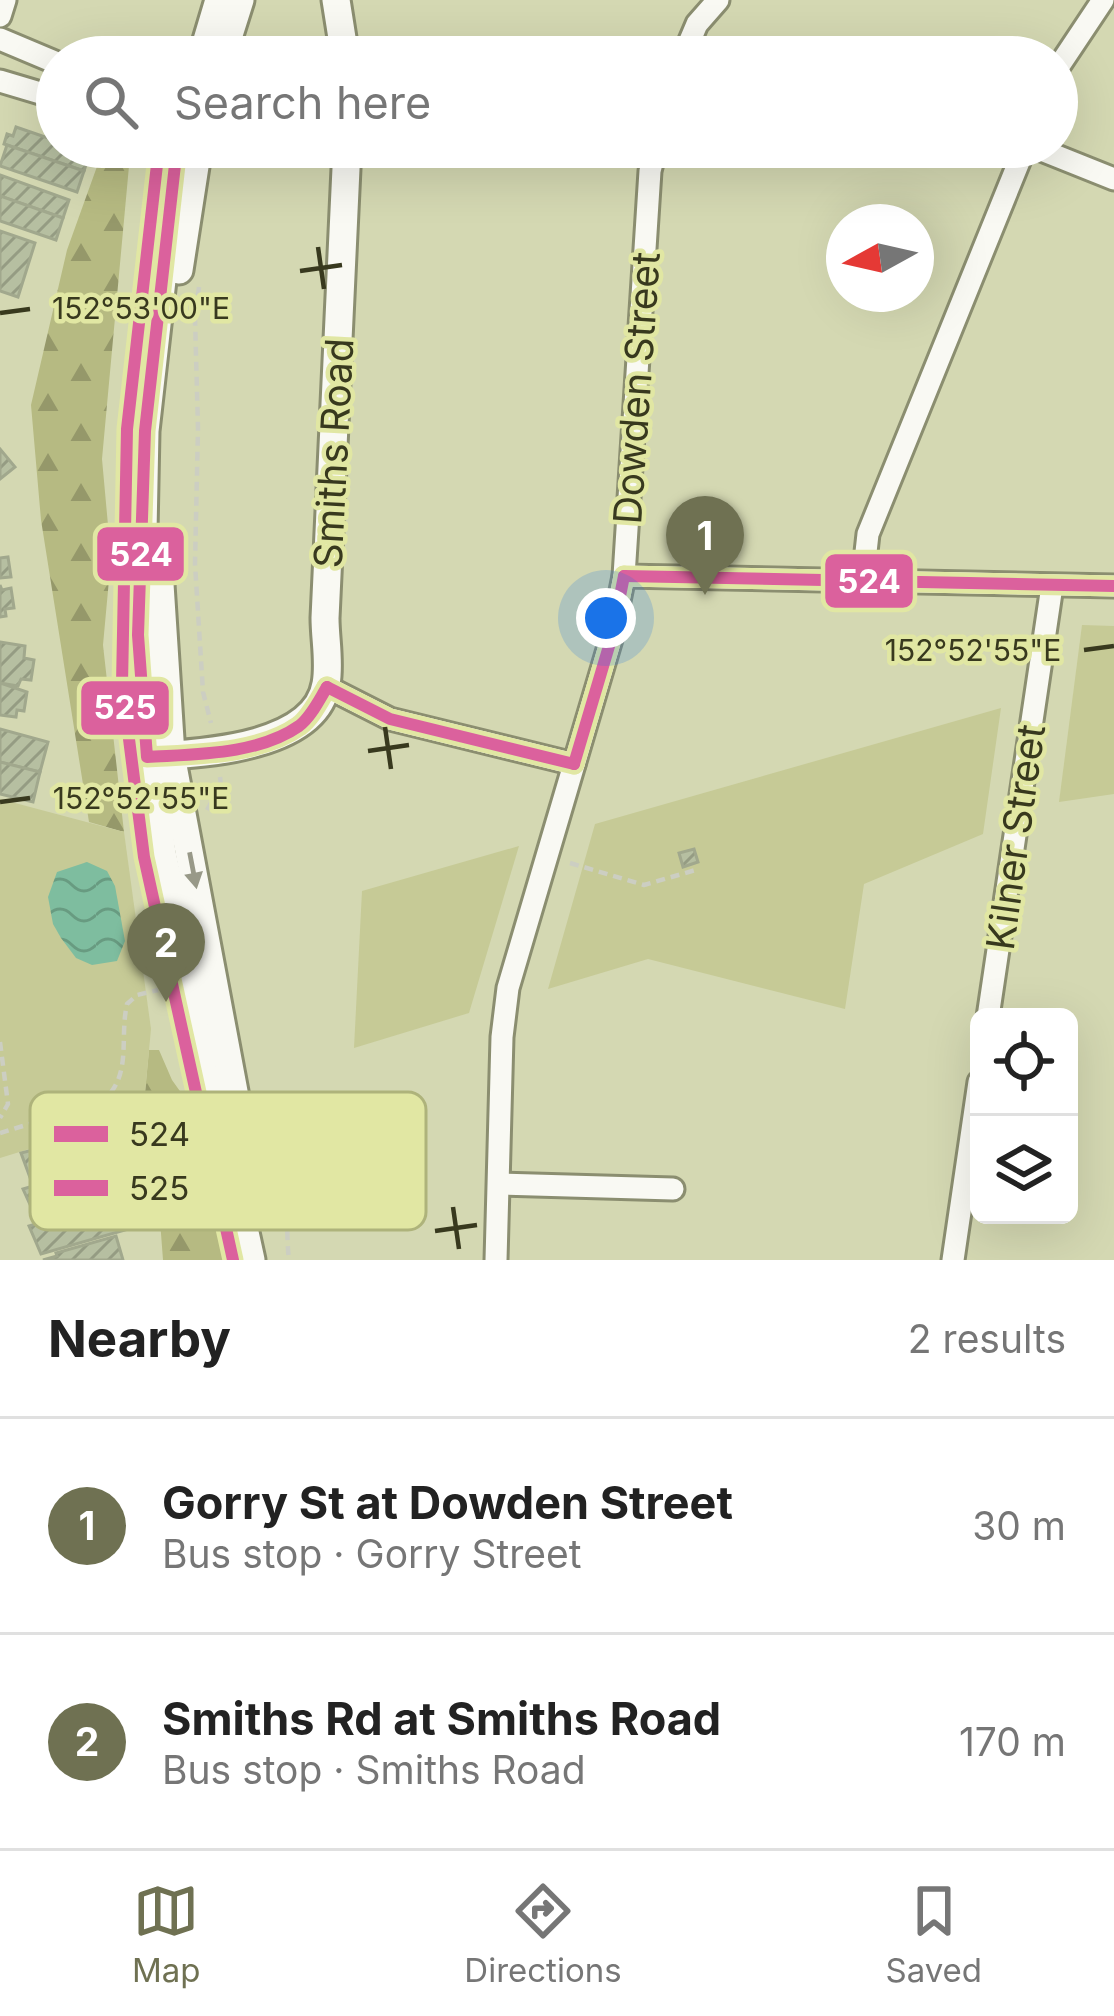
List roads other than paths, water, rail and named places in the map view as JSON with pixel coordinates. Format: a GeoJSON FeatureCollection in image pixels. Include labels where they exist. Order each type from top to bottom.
{"type":"FeatureCollection","features":[{"type":"Feature","properties":{"kind":"street"},"geometry":{"type":"LineString","coordinates":[[0,16],[5,0]]}},
{"type":"Feature","properties":{"kind":"street"},"geometry":{"type":"LineString","coordinates":[[208,36],[219,0]]}},
{"type":"Feature","properties":{"kind":"street"},"geometry":{"type":"LineString","coordinates":[[229,36],[240,0]]}},
{"type":"Feature","properties":{"kind":"street"},"geometry":{"type":"LineString","coordinates":[[337,0],[342,36]]}},
{"type":"Feature","properties":{"kind":"street"},"geometry":{"type":"LineString","coordinates":[[692,36],[718,0]]}},
{"type":"Feature","properties":{"kind":"street"},"geometry":{"type":"LineString","coordinates":[[1078,38],[1103,0]]}},
{"type":"Feature","properties":{"kind":"street"},"geometry":{"type":"LineString","coordinates":[[0,39],[36,54]]}},
{"type":"Feature","properties":{"kind":"street"},"geometry":{"type":"LineString","coordinates":[[0,81],[36,92]]}},
{"type":"Feature","properties":{"kind":"street"},"geometry":{"type":"LineString","coordinates":[[1078,165],[1114,179]]}},
{"type":"Feature","properties":{"kind":"street"},"geometry":{"type":"LineString","coordinates":[[175,168],[145,431],[138,635],[228,1092]]}},
{"type":"Feature","properties":{"kind":"street"},"geometry":{"type":"LineString","coordinates":[[195,168],[170,324],[160,453],[159,756],[162,853],[214,1092]]}},
{"type":"Feature","properties":{"kind":"street","name":"Smiths Road"},"geometry":{"type":"LineString","coordinates":[[326,687],[325,618],[346,168]]}},
{"type":"Feature","properties":{"kind":"street","name":"Dowden Street"},"geometry":{"type":"LineString","coordinates":[[496,1260],[502,1036],[508,988],[612,636],[624,576],[651,168]]}},
{"type":"Feature","properties":{"kind":"street"},"geometry":{"type":"LineString","coordinates":[[863,579],[868,534],[1016,168]]}},
{"type":"Feature","properties":{"kind":"street"},"geometry":{"type":"LineString","coordinates":[[624,576],[1114,586]]}},
{"type":"Feature","properties":{"kind":"street","name":"Kilner Street"},"geometry":{"type":"LineString","coordinates":[[989,1008],[1052,586]]}},
{"type":"Feature","properties":{"kind":"street"},"geometry":{"type":"LineString","coordinates":[[159,756],[271,739],[302,724],[326,687],[390,719],[574,764]]}},
{"type":"Feature","properties":{"kind":"street"},"geometry":{"type":"LineString","coordinates":[[953,1260],[974,1116]]}},
{"type":"Feature","properties":{"kind":"street"},"geometry":{"type":"LineString","coordinates":[[500,1184],[673,1189]]}},
{"type":"Feature","properties":{"kind":"street"},"geometry":{"type":"LineString","coordinates":[[244,1230],[251,1260]]}},
{"type":"Feature","properties":{"kind":"street"},"geometry":{"type":"LineString","coordinates":[[257,1230],[263,1260]]}},
{"type":"Feature","properties":{"kind":"water"},"geometry":{"type":"Polygon","coordinates":[[[87,862],[107,871],[115,886],[125,941],[117,961],[92,965],[76,958],[53,924],[48,897],[57,872],[87,862]]]}},
{"type":"Feature","properties":{"kind":"place","name":"Gorry St at Dowden Street"},"geometry":{"type":"Point","coordinates":[705,595]}},
{"type":"Feature","properties":{"kind":"place","name":"Smiths Rd at Smiths Road"},"geometry":{"type":"Point","coordinates":[166,1002]}}]}
